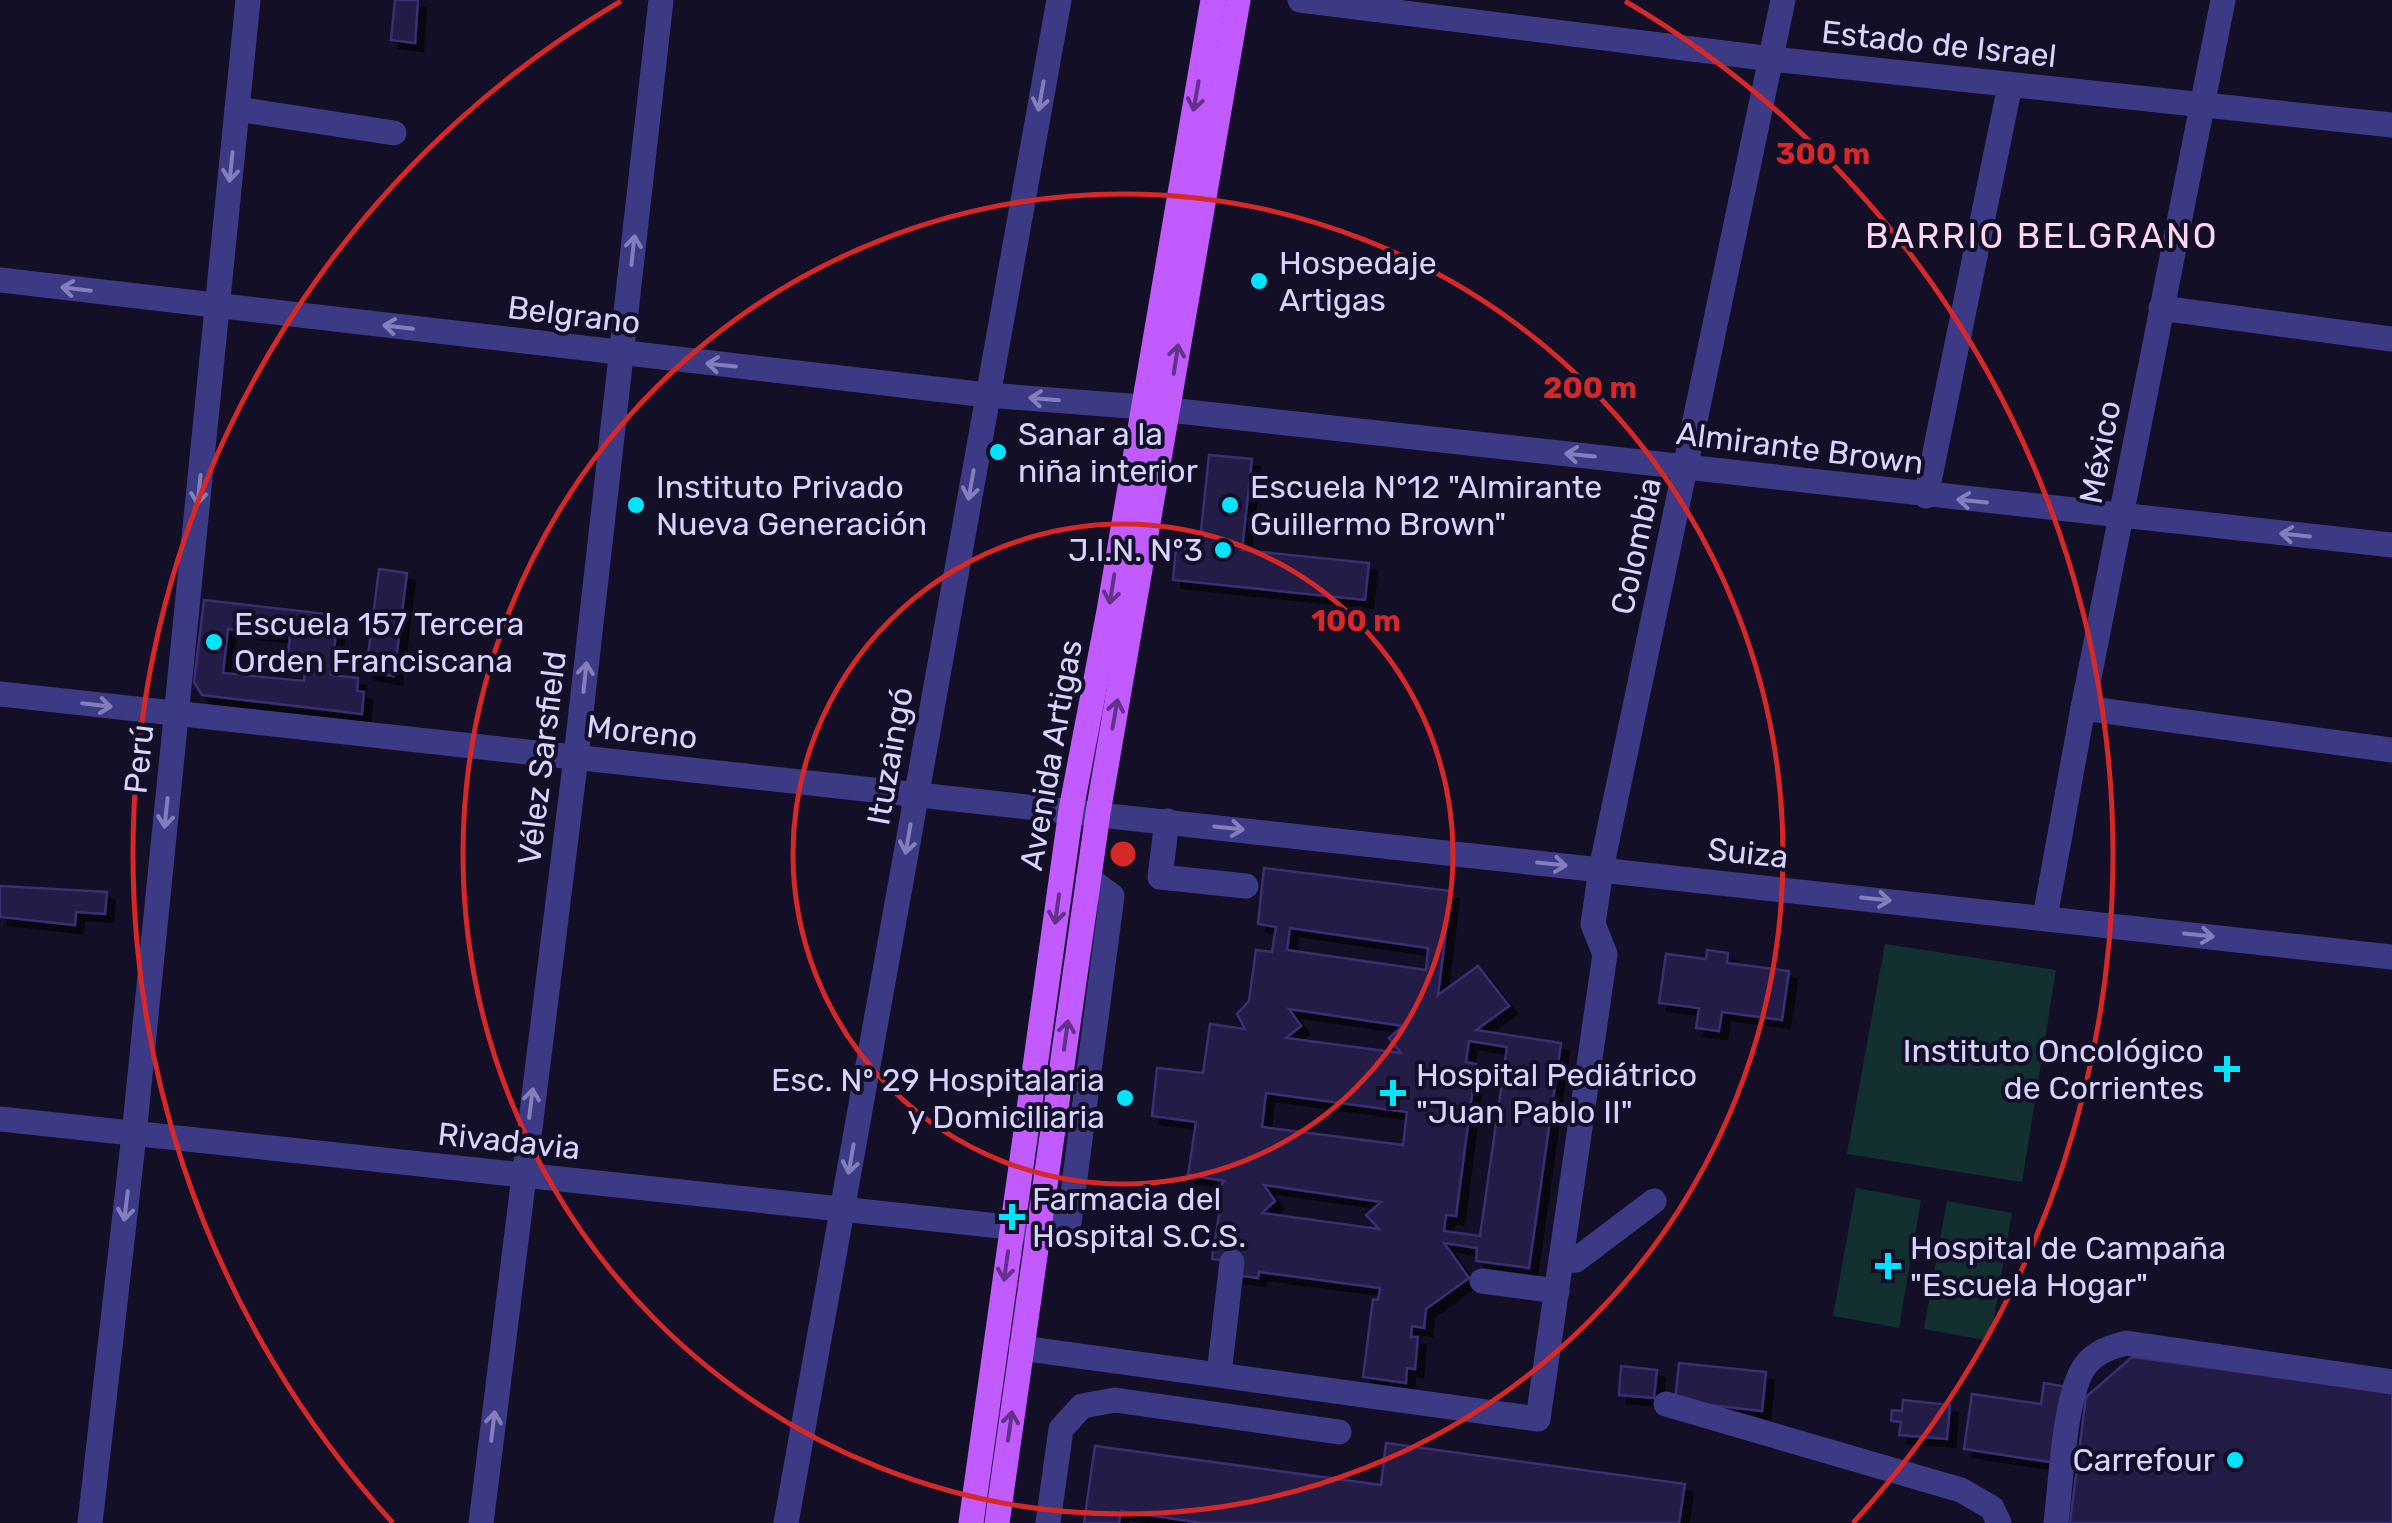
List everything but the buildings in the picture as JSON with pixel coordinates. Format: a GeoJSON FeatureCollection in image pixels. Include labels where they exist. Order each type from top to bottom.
{"type":"FeatureCollection","features":[{"type":"Feature","properties":{"kind":"main road","name":"Avenida Artigas"},"geometry":{"type":"LineString","coordinates":[[971,1523],[1071,810],[1109,611],[1213,0]]}},
{"type":"Feature","properties":{"kind":"main road","name":"Avenida Artigas"},"geometry":{"type":"LineString","coordinates":[[997,1523],[1098,813],[1238,0]]}},
{"type":"Feature","properties":{"kind":"street","name":"Perú"},"geometry":{"type":"LineString","coordinates":[[90,1523],[134,1134],[248,0]]}},
{"type":"Feature","properties":{"kind":"street","name":"Vélez Sarsfield"},"geometry":{"type":"LineString","coordinates":[[481,1523],[576,757],[661,0]]}},
{"type":"Feature","properties":{"kind":"street","name":"Ituzaingó"},"geometry":{"type":"LineString","coordinates":[[786,1523],[1058,0]]}},
{"type":"Feature","properties":{"kind":"street","name":"Estado de Israel"},"geometry":{"type":"LineString","coordinates":[[1300,0],[1364,4],[1772,59],[2392,125]]}},
{"type":"Feature","properties":{"kind":"street","name":"Colombia"},"geometry":{"type":"LineString","coordinates":[[1220,1374],[1538,1419],[1605,954],[1594,924],[1601,870],[1783,0]]}},
{"type":"Feature","properties":{"kind":"street","name":"México"},"geometry":{"type":"LineString","coordinates":[[2045,917],[2223,0]]}},
{"type":"Feature","properties":{"kind":"street"},"geometry":{"type":"LineString","coordinates":[[1926,496],[2010,85]]}},
{"type":"Feature","properties":{"kind":"street"},"geometry":{"type":"LineString","coordinates":[[237,110],[394,133]]}},
{"type":"Feature","properties":{"kind":"street","name":"Belgrano"},"geometry":{"type":"LineString","coordinates":[[0,280],[987,394],[1142,408]]}},
{"type":"Feature","properties":{"kind":"street"},"geometry":{"type":"LineString","coordinates":[[2162,308],[2392,339]]}},
{"type":"Feature","properties":{"kind":"street","name":"Almirante Brown"},"geometry":{"type":"LineString","coordinates":[[1142,408],[2392,545]]}},
{"type":"Feature","properties":{"kind":"street","name":"Moreno"},"geometry":{"type":"LineString","coordinates":[[0,694],[1098,813]]}},
{"type":"Feature","properties":{"kind":"street"},"geometry":{"type":"LineString","coordinates":[[2083,708],[2392,750]]}},
{"type":"Feature","properties":{"kind":"street","name":"Suiza"},"geometry":{"type":"LineString","coordinates":[[1098,813],[2392,957]]}},
{"type":"Feature","properties":{"kind":"street"},"geometry":{"type":"LineString","coordinates":[[1167,821],[1160,877],[1246,886]]}},
{"type":"Feature","properties":{"kind":"street","name":"Rivadavia"},"geometry":{"type":"LineString","coordinates":[[0,1119],[1038,1230]]}},
{"type":"Feature","properties":{"kind":"street"},"geometry":{"type":"LineString","coordinates":[[1560,1262],[1576,1260],[1654,1201]]}},
{"type":"Feature","properties":{"kind":"street"},"geometry":{"type":"LineString","coordinates":[[1020,1348],[1220,1374],[1232,1262]]}},
{"type":"Feature","properties":{"kind":"street"},"geometry":{"type":"LineString","coordinates":[[1482,1282],[1557,1291]]}},
{"type":"Feature","properties":{"kind":"street"},"geometry":{"type":"LineString","coordinates":[[2056,1523],[2074,1388],[2086,1364],[2104,1349],[2126,1343],[2392,1382]]}},
{"type":"Feature","properties":{"kind":"street"},"geometry":{"type":"LineString","coordinates":[[1116,1400],[1121,1361]]}},
{"type":"Feature","properties":{"kind":"street"},"geometry":{"type":"LineString","coordinates":[[1048,1523],[1061,1429],[1082,1406],[1116,1400],[1339,1432]]}},
{"type":"Feature","properties":{"kind":"street"},"geometry":{"type":"LineString","coordinates":[[1666,1404],[1960,1490],[1992,1508],[2000,1523]]}},
{"type":"Feature","properties":{"kind":"green space"},"geometry":{"type":"Polygon","coordinates":[[[1885,944],[2056,970],[2022,1182],[1847,1154],[1885,944]]]}},
{"type":"Feature","properties":{"kind":"green space"},"geometry":{"type":"Polygon","coordinates":[[[1856,1188],[1921,1200],[1899,1328],[1833,1316],[1856,1188]]]}},
{"type":"Feature","properties":{"kind":"green space"},"geometry":{"type":"Polygon","coordinates":[[[1947,1201],[2012,1213],[1990,1341],[1924,1329],[1947,1201]]]}},
{"type":"Feature","properties":{"kind":"place","name":"Hospedaje Artigas"},"geometry":{"type":"Point","coordinates":[1259,281]}},
{"type":"Feature","properties":{"kind":"place","name":"Sanar a la niña interior"},"geometry":{"type":"Point","coordinates":[998,452]}},
{"type":"Feature","properties":{"kind":"place","name":"Instituto Privado Nueva Generación"},"geometry":{"type":"Point","coordinates":[636,505]}},
{"type":"Feature","properties":{"kind":"place","name":"Escuela Nº12 \"Almirante Guillermo Brown\""},"geometry":{"type":"Point","coordinates":[1230,505]}},
{"type":"Feature","properties":{"kind":"place","name":"J.I.N. Nº3"},"geometry":{"type":"Point","coordinates":[1223,550]}},
{"type":"Feature","properties":{"kind":"place","name":"Escuela 157 Tercera Orden Franciscana"},"geometry":{"type":"Point","coordinates":[214,642]}},
{"type":"Feature","properties":{"kind":"place","name":"Instituto Oncológico de Corrientes"},"geometry":{"type":"Point","coordinates":[2227,1069]}},
{"type":"Feature","properties":{"kind":"place","name":"Hospital Pediátrico \"Juan Pablo II\""},"geometry":{"type":"Point","coordinates":[1393,1093]}},
{"type":"Feature","properties":{"kind":"place","name":"Esc. Nº 29 Hospitalaria y Domiciliaria"},"geometry":{"type":"Point","coordinates":[1125,1098]}},
{"type":"Feature","properties":{"kind":"place","name":"Farmacia del Hospital S.C.S."},"geometry":{"type":"Point","coordinates":[1012,1217]}},
{"type":"Feature","properties":{"kind":"place","name":"Hospital de Campaña \"Escuela Hogar\""},"geometry":{"type":"Point","coordinates":[1888,1266]}},
{"type":"Feature","properties":{"kind":"place","name":"Carrefour"},"geometry":{"type":"Point","coordinates":[2235,1460]}},
{"type":"Feature","properties":{"kind":"district","name":"BARRIO BELGRANO"},"geometry":{"type":"Point","coordinates":[2042,236]}}]}
